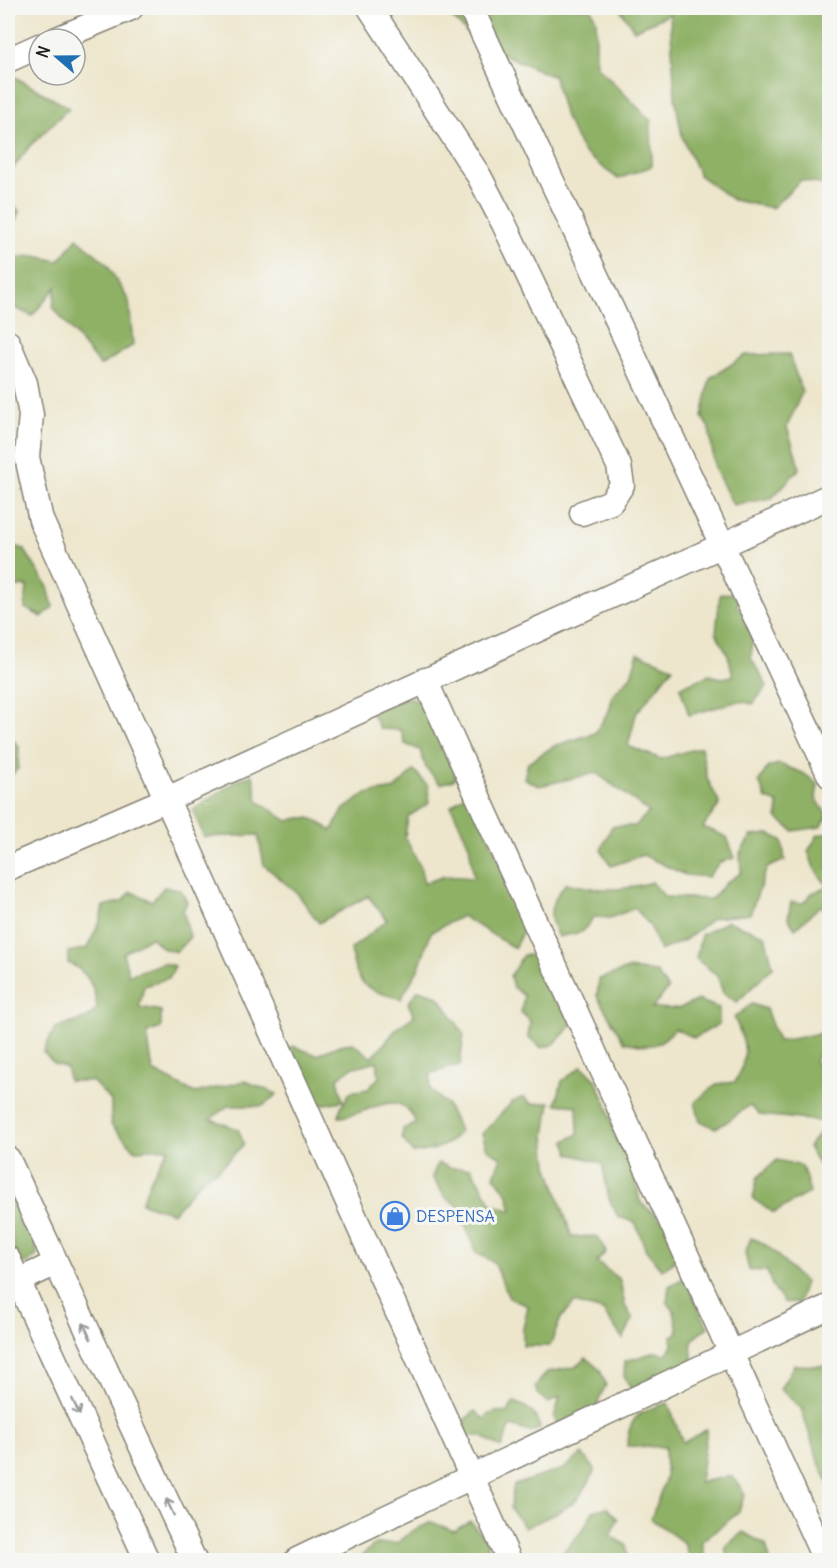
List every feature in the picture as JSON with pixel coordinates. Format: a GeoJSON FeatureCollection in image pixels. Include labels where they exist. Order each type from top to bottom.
{"type":"FeatureCollection","features":[{"type":"Feature","properties":{"kind":"street"},"geometry":{"type":"LineString","coordinates":[[86,27],[131,8]]}},
{"type":"Feature","properties":{"kind":"street"},"geometry":{"type":"LineString","coordinates":[[370,8],[479,176],[619,466],[622,485],[611,502],[582,513]]}},
{"type":"Feature","properties":{"kind":"street"},"geometry":{"type":"LineString","coordinates":[[471,8],[830,776]]}},
{"type":"Feature","properties":{"kind":"street"},"geometry":{"type":"LineString","coordinates":[[8,60],[27,51]]}},
{"type":"Feature","properties":{"kind":"street"},"geometry":{"type":"LineString","coordinates":[[8,343],[25,383],[31,415],[17,461],[41,520],[508,1560]]}},
{"type":"Feature","properties":{"kind":"street"},"geometry":{"type":"LineString","coordinates":[[8,868],[165,800],[830,496]]}},
{"type":"Feature","properties":{"kind":"street"},"geometry":{"type":"LineString","coordinates":[[425,680],[825,1560]]}},
{"type":"Feature","properties":{"kind":"street"},"geometry":{"type":"LineString","coordinates":[[8,1159],[194,1560]]}},
{"type":"Feature","properties":{"kind":"street"},"geometry":{"type":"LineString","coordinates":[[8,1258],[13,1284],[147,1560]]}},
{"type":"Feature","properties":{"kind":"street"},"geometry":{"type":"LineString","coordinates":[[13,1284],[56,1263]]}},
{"type":"Feature","properties":{"kind":"street"},"geometry":{"type":"LineString","coordinates":[[297,1560],[830,1306]]}},
{"type":"Feature","properties":{"kind":"green space"},"geometry":{"type":"Polygon","coordinates":[[[448,8],[508,8],[514,12],[518,8],[591,8],[596,20],[596,65],[651,121],[652,166],[618,179],[583,152],[565,117],[554,77],[478,43],[448,14],[448,8]]]}},
{"type":"Feature","properties":{"kind":"green space"},"geometry":{"type":"Polygon","coordinates":[[[619,8],[829,8],[829,186],[801,180],[772,208],[733,200],[699,175],[682,136],[675,98],[670,14],[634,30],[619,8]]]}},
{"type":"Feature","properties":{"kind":"green space"},"geometry":{"type":"Polygon","coordinates":[[[15,77],[27,84],[27,87],[32,87],[69,108],[29,147],[8,175],[8,82],[15,77]]]}},
{"type":"Feature","properties":{"kind":"green space"},"geometry":{"type":"Polygon","coordinates":[[[8,199],[19,211],[8,250],[8,199]]]}},
{"type":"Feature","properties":{"kind":"green space"},"geometry":{"type":"Polygon","coordinates":[[[77,238],[106,263],[129,301],[133,345],[100,366],[53,307],[56,287],[32,316],[13,307],[8,289],[8,258],[35,256],[59,261],[77,238]]]}},
{"type":"Feature","properties":{"kind":"green space"},"geometry":{"type":"Polygon","coordinates":[[[789,354],[802,392],[787,427],[800,468],[772,498],[733,505],[715,469],[709,428],[702,417],[710,378],[746,355],[789,354]]]}},
{"type":"Feature","properties":{"kind":"green space"},"geometry":{"type":"Polygon","coordinates":[[[8,544],[24,549],[48,587],[53,607],[42,617],[25,608],[27,586],[8,588],[8,544]]]}},
{"type":"Feature","properties":{"kind":"green space"},"geometry":{"type":"Polygon","coordinates":[[[733,593],[740,596],[737,607],[755,621],[751,658],[767,686],[753,704],[739,701],[689,715],[680,687],[709,675],[722,678],[733,676],[728,655],[716,633],[720,594],[733,593]]]}},
{"type":"Feature","properties":{"kind":"green space"},"geometry":{"type":"Polygon","coordinates":[[[638,653],[673,667],[636,714],[628,746],[661,759],[701,747],[707,778],[720,804],[703,827],[727,837],[735,858],[720,862],[708,877],[685,875],[643,855],[611,866],[601,850],[612,826],[635,826],[649,812],[596,773],[539,786],[524,778],[528,763],[554,746],[595,733],[609,711],[613,694],[631,676],[638,653]]]}},
{"type":"Feature","properties":{"kind":"green space"},"geometry":{"type":"Polygon","coordinates":[[[410,697],[441,713],[458,758],[454,780],[440,784],[426,768],[420,750],[405,744],[401,730],[380,729],[371,712],[410,697]]]}},
{"type":"Feature","properties":{"kind":"green space"},"geometry":{"type":"Polygon","coordinates":[[[8,735],[19,746],[18,769],[8,779],[8,735]]]}},
{"type":"Feature","properties":{"kind":"green space"},"geometry":{"type":"Polygon","coordinates":[[[779,764],[803,773],[818,784],[816,798],[828,817],[820,827],[793,831],[777,818],[778,803],[766,799],[759,781],[768,767],[779,764]]]}},
{"type":"Feature","properties":{"kind":"green space"},"geometry":{"type":"Polygon","coordinates":[[[414,770],[428,786],[429,803],[408,817],[405,837],[420,866],[424,883],[445,876],[474,878],[469,845],[451,806],[469,792],[527,924],[514,948],[462,916],[431,932],[419,968],[401,999],[371,989],[365,985],[356,972],[351,949],[387,920],[368,896],[319,923],[297,893],[264,865],[258,835],[204,837],[193,810],[238,780],[253,775],[258,801],[288,821],[301,818],[311,819],[331,831],[344,809],[366,794],[395,789],[414,770]]]}},
{"type":"Feature","properties":{"kind":"green space"},"geometry":{"type":"Polygon","coordinates":[[[829,833],[829,910],[820,906],[795,929],[788,918],[791,902],[803,903],[812,893],[828,887],[814,868],[808,851],[818,835],[829,833]]]}},
{"type":"Feature","properties":{"kind":"green space"},"geometry":{"type":"Polygon","coordinates":[[[769,834],[782,840],[785,860],[767,868],[750,914],[713,918],[685,940],[660,951],[650,926],[635,908],[610,918],[594,917],[582,932],[558,937],[554,929],[551,914],[553,902],[566,883],[609,889],[629,888],[652,882],[665,897],[711,899],[727,882],[741,873],[740,853],[751,836],[769,834]]]}},
{"type":"Feature","properties":{"kind":"green space"},"geometry":{"type":"Polygon","coordinates":[[[164,887],[180,889],[187,902],[183,911],[190,937],[176,952],[162,948],[151,937],[123,953],[129,975],[163,963],[175,966],[169,978],[144,986],[139,1007],[161,1011],[161,1028],[147,1033],[153,1071],[195,1093],[245,1081],[277,1094],[263,1106],[228,1106],[211,1119],[238,1129],[244,1144],[219,1169],[203,1178],[173,1213],[141,1203],[153,1174],[169,1148],[135,1150],[111,1125],[111,1101],[92,1081],[68,1081],[67,1068],[55,1064],[43,1052],[55,1028],[88,1018],[97,1008],[89,981],[80,970],[68,963],[68,952],[87,948],[100,921],[103,906],[123,901],[131,892],[152,901],[164,887]]]}},
{"type":"Feature","properties":{"kind":"green space"},"geometry":{"type":"Polygon","coordinates":[[[727,921],[765,935],[773,967],[737,1002],[723,993],[717,975],[696,959],[701,935],[727,921]]]}},
{"type":"Feature","properties":{"kind":"green space"},"geometry":{"type":"Polygon","coordinates":[[[523,955],[541,956],[572,1025],[554,1044],[542,1048],[528,1037],[530,1021],[521,1012],[524,996],[513,987],[510,976],[523,955]]]}},
{"type":"Feature","properties":{"kind":"green space"},"geometry":{"type":"Polygon","coordinates":[[[628,969],[656,972],[668,989],[652,1008],[678,1009],[698,1000],[719,1008],[719,1024],[695,1038],[675,1029],[657,1044],[647,1046],[624,1042],[597,996],[599,979],[628,969]]]}},
{"type":"Feature","properties":{"kind":"green space"},"geometry":{"type":"Polygon","coordinates":[[[418,990],[438,996],[464,1034],[460,1065],[431,1073],[430,1089],[447,1105],[460,1131],[439,1148],[413,1153],[402,1138],[403,1129],[416,1124],[409,1112],[401,1105],[382,1104],[339,1117],[340,1109],[350,1092],[368,1089],[379,1077],[377,1061],[351,1068],[338,1078],[343,1101],[320,1105],[284,1051],[293,1046],[317,1055],[339,1045],[353,1043],[372,1058],[398,1027],[414,1016],[408,1003],[418,990]]]}},
{"type":"Feature","properties":{"kind":"green space"},"geometry":{"type":"Polygon","coordinates":[[[752,1004],[766,1009],[778,1041],[829,1033],[829,1046],[820,1052],[815,1061],[823,1084],[829,1085],[829,1122],[760,1115],[750,1106],[715,1128],[700,1121],[695,1102],[717,1084],[735,1082],[740,1073],[745,1050],[734,1017],[752,1004]]]}},
{"type":"Feature","properties":{"kind":"green space"},"geometry":{"type":"Polygon","coordinates":[[[582,1066],[596,1080],[607,1105],[615,1136],[633,1165],[640,1202],[664,1222],[678,1247],[673,1263],[662,1270],[646,1250],[635,1222],[618,1217],[609,1199],[602,1163],[570,1154],[565,1141],[578,1134],[577,1106],[556,1104],[562,1081],[582,1066]]]}},
{"type":"Feature","properties":{"kind":"green space"},"geometry":{"type":"Polygon","coordinates":[[[523,1097],[532,1104],[550,1102],[545,1136],[548,1165],[572,1237],[597,1236],[606,1252],[597,1262],[620,1280],[625,1306],[633,1319],[623,1339],[603,1311],[574,1303],[561,1318],[550,1346],[523,1346],[523,1328],[528,1306],[509,1298],[494,1262],[476,1253],[462,1209],[445,1197],[432,1177],[438,1163],[452,1168],[471,1168],[492,1204],[512,1211],[508,1194],[494,1176],[501,1157],[487,1149],[482,1134],[512,1102],[523,1097]]]}},
{"type":"Feature","properties":{"kind":"green space"},"geometry":{"type":"Polygon","coordinates":[[[827,1124],[830,1125],[829,1182],[808,1147],[827,1124]]]}},
{"type":"Feature","properties":{"kind":"green space"},"geometry":{"type":"Polygon","coordinates":[[[777,1160],[802,1166],[810,1192],[774,1213],[753,1199],[757,1178],[777,1160]]]}},
{"type":"Feature","properties":{"kind":"green space"},"geometry":{"type":"Polygon","coordinates":[[[8,1173],[35,1243],[37,1255],[27,1264],[14,1260],[14,1243],[8,1239],[8,1173]]]}},
{"type":"Feature","properties":{"kind":"green space"},"geometry":{"type":"Polygon","coordinates":[[[751,1238],[773,1251],[805,1282],[798,1304],[784,1302],[773,1288],[767,1271],[749,1270],[745,1253],[751,1238]]]}},
{"type":"Feature","properties":{"kind":"green space"},"geometry":{"type":"Polygon","coordinates":[[[684,1278],[708,1327],[693,1341],[691,1349],[693,1361],[635,1396],[624,1376],[625,1361],[655,1352],[666,1354],[672,1346],[671,1337],[678,1332],[674,1311],[667,1302],[669,1286],[684,1278]]]}},
{"type":"Feature","properties":{"kind":"green space"},"geometry":{"type":"Polygon","coordinates":[[[586,1358],[600,1370],[606,1385],[599,1399],[598,1411],[559,1427],[554,1418],[560,1397],[548,1403],[539,1395],[535,1387],[547,1372],[575,1367],[586,1358]]]}},
{"type":"Feature","properties":{"kind":"green space"},"geometry":{"type":"Polygon","coordinates":[[[794,1365],[828,1366],[829,1485],[817,1458],[801,1408],[780,1389],[794,1365]]]}},
{"type":"Feature","properties":{"kind":"green space"},"geometry":{"type":"Polygon","coordinates":[[[514,1402],[532,1412],[540,1429],[530,1432],[511,1426],[501,1448],[481,1436],[464,1436],[464,1420],[475,1411],[484,1419],[495,1412],[507,1413],[514,1402]]]}},
{"type":"Feature","properties":{"kind":"green space"},"geometry":{"type":"Polygon","coordinates":[[[668,1403],[683,1443],[707,1429],[700,1482],[732,1476],[745,1494],[738,1513],[702,1541],[705,1560],[690,1560],[684,1543],[651,1519],[666,1477],[665,1447],[627,1446],[633,1421],[650,1408],[668,1403]]]}},
{"type":"Feature","properties":{"kind":"green space"},"geometry":{"type":"Polygon","coordinates":[[[582,1454],[595,1469],[582,1493],[568,1507],[525,1528],[510,1508],[514,1485],[563,1469],[582,1454]]]}},
{"type":"Feature","properties":{"kind":"green space"},"geometry":{"type":"Polygon","coordinates":[[[607,1507],[618,1519],[610,1536],[626,1545],[629,1560],[559,1560],[561,1554],[583,1530],[593,1511],[607,1507]]]}},
{"type":"Feature","properties":{"kind":"green space"},"geometry":{"type":"Polygon","coordinates":[[[470,1521],[487,1541],[489,1560],[465,1560],[448,1554],[425,1560],[357,1560],[375,1544],[398,1543],[412,1531],[432,1522],[454,1531],[470,1521]]]}},
{"type":"Feature","properties":{"kind":"green space"},"geometry":{"type":"Polygon","coordinates":[[[743,1532],[766,1545],[770,1560],[728,1560],[725,1547],[743,1532]]]}},
{"type":"Feature","properties":{"kind":"place","name":"DESPENSA"},"geometry":{"type":"Point","coordinates":[395,1216]}}]}
